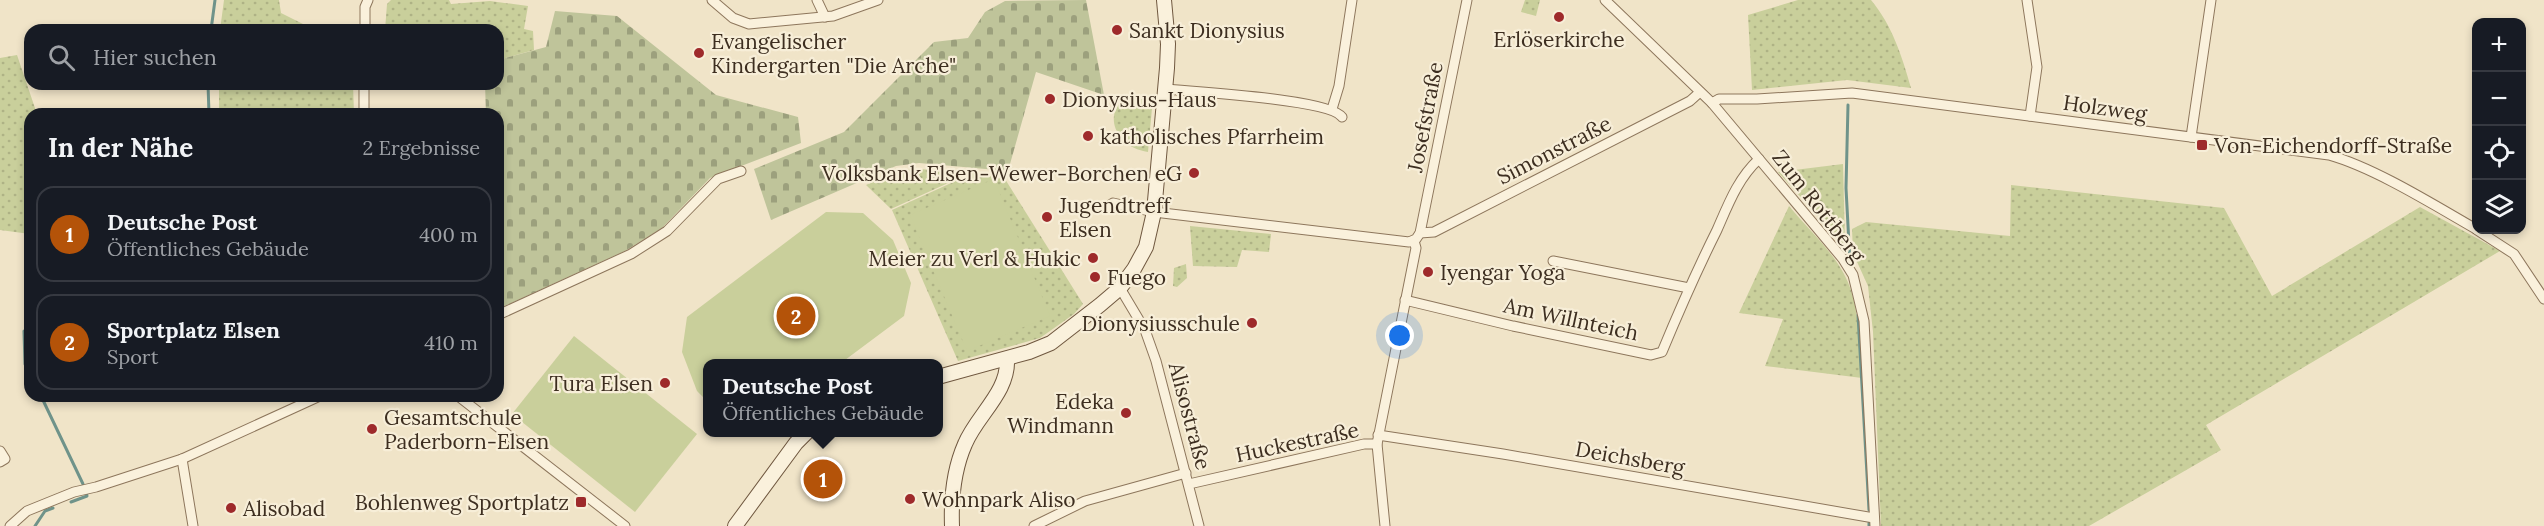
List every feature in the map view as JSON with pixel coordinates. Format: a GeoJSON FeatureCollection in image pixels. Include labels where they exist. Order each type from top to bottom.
{"type":"FeatureCollection","features":[{"type":"Feature","properties":{"kind":"street"},"geometry":{"type":"LineString","coordinates":[[365,24],[365,7],[368,0]]}},
{"type":"Feature","properties":{"kind":"street"},"geometry":{"type":"LineString","coordinates":[[712,0],[744,24],[825,17],[854,10],[878,0]]}},
{"type":"Feature","properties":{"kind":"street"},"geometry":{"type":"LineString","coordinates":[[817,0],[825,17]]}},
{"type":"Feature","properties":{"kind":"street"},"geometry":{"type":"LineString","coordinates":[[943,376],[1007,359],[1051,343],[1120,288],[1144,252],[1154,212],[1166,89],[1168,44],[1164,0]]}},
{"type":"Feature","properties":{"kind":"street"},"geometry":{"type":"LineString","coordinates":[[1332,109],[1339,86],[1352,0]]}},
{"type":"Feature","properties":{"kind":"street","name":"Josefstraße"},"geometry":{"type":"LineString","coordinates":[[1385,526],[1378,440],[1417,238],[1467,0]]}},
{"type":"Feature","properties":{"kind":"street","name":"Zum Rottberg"},"geometry":{"type":"LineString","coordinates":[[1605,0],[1712,103],[1843,259],[1852,275],[1860,297],[1864,321],[1874,522]]}},
{"type":"Feature","properties":{"kind":"street"},"geometry":{"type":"LineString","coordinates":[[2027,0],[2037,67],[2030,116]]}},
{"type":"Feature","properties":{"kind":"street"},"geometry":{"type":"LineString","coordinates":[[2191,137],[2211,0]]}},
{"type":"Feature","properties":{"kind":"street"},"geometry":{"type":"LineString","coordinates":[[1166,89],[1266,96],[1312,107],[1332,109],[1342,117]]}},
{"type":"Feature","properties":{"kind":"street"},"geometry":{"type":"LineString","coordinates":[[364,90],[364,108]]}},
{"type":"Feature","properties":{"kind":"street","name":"Simonstraße"},"geometry":{"type":"LineString","coordinates":[[1107,207],[1113,203],[1154,212],[1417,238],[1434,232],[1690,101],[1700,92]]}},
{"type":"Feature","properties":{"kind":"street","name":"Holzweg"},"geometry":{"type":"LineString","coordinates":[[1712,103],[1719,99],[1852,93],[2304,151],[2343,159],[2472,226]]}},
{"type":"Feature","properties":{"kind":"street","name":"Am Willnteich"},"geometry":{"type":"LineString","coordinates":[[1405,300],[1513,326],[1651,355],[1662,352],[1737,186],[1760,159]]}},
{"type":"Feature","properties":{"kind":"street"},"geometry":{"type":"LineString","coordinates":[[504,312],[631,254],[667,231],[718,179],[741,171]]}},
{"type":"Feature","properties":{"kind":"street","name":"Holzweg"},"geometry":{"type":"LineString","coordinates":[[2484,234],[2514,254],[2544,299]]}},
{"type":"Feature","properties":{"kind":"street"},"geometry":{"type":"LineString","coordinates":[[1553,261],[1689,288]]}},
{"type":"Feature","properties":{"kind":"street","name":"Alisostraße"},"geometry":{"type":"LineString","coordinates":[[1120,288],[1142,325],[1153,351],[1199,526]]}},
{"type":"Feature","properties":{"kind":"street"},"geometry":{"type":"LineString","coordinates":[[952,526],[954,481],[961,454],[976,423],[1001,389],[1008,373],[1007,359]]}},
{"type":"Feature","properties":{"kind":"street"},"geometry":{"type":"LineString","coordinates":[[10,526],[27,511],[74,492],[182,459],[307,402]]}},
{"type":"Feature","properties":{"kind":"street"},"geometry":{"type":"LineString","coordinates":[[466,402],[625,526]]}},
{"type":"Feature","properties":{"kind":"street"},"geometry":{"type":"LineString","coordinates":[[735,526],[803,437]]}},
{"type":"Feature","properties":{"kind":"street","name":"Deichsberg"},"geometry":{"type":"LineString","coordinates":[[1378,440],[1503,454],[1874,522]]}},
{"type":"Feature","properties":{"kind":"street","name":"Huckestraße"},"geometry":{"type":"LineString","coordinates":[[1189,484],[1378,440]]}},
{"type":"Feature","properties":{"kind":"street"},"geometry":{"type":"LineString","coordinates":[[0,451],[5,459],[0,462]]}},
{"type":"Feature","properties":{"kind":"street"},"geometry":{"type":"LineString","coordinates":[[182,459],[193,526]]}},
{"type":"Feature","properties":{"kind":"street"},"geometry":{"type":"LineString","coordinates":[[1034,526],[1085,501],[1186,473]]}},
{"type":"Feature","properties":{"kind":"green space"},"geometry":{"type":"Polygon","coordinates":[[[224,0],[279,0],[281,13],[303,24],[221,24],[224,0]]]}},
{"type":"Feature","properties":{"kind":"green space"},"geometry":{"type":"Polygon","coordinates":[[[391,0],[449,0],[451,4],[490,1],[528,6],[524,29],[533,31],[534,50],[504,58],[504,24],[385,24],[387,4],[391,0]]]}},
{"type":"Feature","properties":{"kind":"green space"},"geometry":{"type":"Polygon","coordinates":[[[1086,0],[1104,95],[1036,72],[1008,171],[919,163],[896,166],[771,220],[754,169],[844,132],[934,42],[968,38],[985,12],[1005,1],[1086,0]]]}},
{"type":"Feature","properties":{"kind":"green space"},"geometry":{"type":"Polygon","coordinates":[[[1525,0],[1540,0],[1536,16],[1521,12],[1525,0]]]}},
{"type":"Feature","properties":{"kind":"green space"},"geometry":{"type":"Polygon","coordinates":[[[1798,0],[1871,0],[1891,30],[1911,88],[1847,80],[1752,90],[1748,15],[1798,0]]]}},
{"type":"Feature","properties":{"kind":"green space"},"geometry":{"type":"Polygon","coordinates":[[[555,11],[617,16],[716,95],[798,117],[801,143],[710,178],[662,228],[625,251],[504,306],[504,108],[486,108],[485,90],[504,90],[504,58],[546,47],[555,11]]]}},
{"type":"Feature","properties":{"kind":"green space"},"geometry":{"type":"Polygon","coordinates":[[[17,55],[24,76],[24,90],[29,90],[35,108],[24,108],[24,233],[0,230],[0,58],[17,55]]]}},
{"type":"Feature","properties":{"kind":"green space"},"geometry":{"type":"Polygon","coordinates":[[[219,90],[353,90],[354,108],[219,108],[219,90]]]}},
{"type":"Feature","properties":{"kind":"green space"},"geometry":{"type":"Polygon","coordinates":[[[1145,94],[1153,97],[1148,152],[1134,148],[1123,141],[1114,121],[1115,111],[1121,103],[1130,97],[1145,94]]]}},
{"type":"Feature","properties":{"kind":"green space"},"geometry":{"type":"Polygon","coordinates":[[[1843,164],[1845,246],[1778,172],[1843,164]]]}},
{"type":"Feature","properties":{"kind":"green space"},"geometry":{"type":"Polygon","coordinates":[[[921,169],[968,174],[891,209],[866,185],[902,170],[921,169]]]}},
{"type":"Feature","properties":{"kind":"green space"},"geometry":{"type":"Polygon","coordinates":[[[973,173],[1005,179],[1083,304],[1074,314],[1040,338],[958,361],[892,210],[973,173]]]}},
{"type":"Feature","properties":{"kind":"green space"},"geometry":{"type":"Polygon","coordinates":[[[994,179],[1050,316],[967,351],[910,215],[994,179]]]}},
{"type":"Feature","properties":{"kind":"green space"},"geometry":{"type":"Polygon","coordinates":[[[2011,185],[2224,208],[2272,296],[2420,207],[2500,251],[2206,425],[2221,450],[2089,526],[1881,526],[1873,332],[1868,286],[1853,253],[1852,229],[1866,222],[2010,236],[2011,185]]]}},
{"type":"Feature","properties":{"kind":"green space"},"geometry":{"type":"Polygon","coordinates":[[[1789,206],[1840,266],[1850,287],[1858,326],[1862,378],[1765,366],[1783,319],[1739,313],[1789,206]]]}},
{"type":"Feature","properties":{"kind":"green space"},"geometry":{"type":"Polygon","coordinates":[[[826,212],[863,213],[893,240],[911,283],[904,316],[846,359],[703,359],[703,397],[697,391],[682,352],[687,317],[826,212]]]}},
{"type":"Feature","properties":{"kind":"green space"},"geometry":{"type":"Polygon","coordinates":[[[1190,226],[1271,234],[1269,252],[1242,250],[1237,267],[1193,266],[1190,226]]]}},
{"type":"Feature","properties":{"kind":"green space"},"geometry":{"type":"Polygon","coordinates":[[[1186,264],[1187,278],[1177,287],[1173,286],[1174,268],[1186,264]]]}},
{"type":"Feature","properties":{"kind":"green space"},"geometry":{"type":"Polygon","coordinates":[[[574,336],[697,434],[635,512],[512,414],[574,336]]]}},
{"type":"Feature","properties":{"kind":"waterway"},"geometry":{"type":"LineString","coordinates":[[212,24],[215,0]]}},
{"type":"Feature","properties":{"kind":"waterway"},"geometry":{"type":"LineString","coordinates":[[208,90],[209,108]]}},
{"type":"Feature","properties":{"kind":"waterway"},"geometry":{"type":"LineString","coordinates":[[1848,105],[1846,188],[1850,263]]}},
{"type":"Feature","properties":{"kind":"waterway"},"geometry":{"type":"LineString","coordinates":[[1858,315],[1869,510]]}},
{"type":"Feature","properties":{"kind":"waterway"},"geometry":{"type":"LineString","coordinates":[[44,402],[83,484]]}},
{"type":"Feature","properties":{"kind":"waterway"},"geometry":{"type":"LineString","coordinates":[[71,502],[87,496],[86,491]]}},
{"type":"Feature","properties":{"kind":"waterway"},"geometry":{"type":"LineString","coordinates":[[35,526],[45,511],[53,508]]}},
{"type":"Feature","properties":{"kind":"place","name":"Erlöserkirche"},"geometry":{"type":"Point","coordinates":[1559,17]}},
{"type":"Feature","properties":{"kind":"place","name":"Sankt Dionysius"},"geometry":{"type":"Point","coordinates":[1117,30]}},
{"type":"Feature","properties":{"kind":"place","name":"Evangelischer Kindergarten \"Die Arche\""},"geometry":{"type":"Point","coordinates":[699,53]}},
{"type":"Feature","properties":{"kind":"place","name":"Dionysius-Haus"},"geometry":{"type":"Point","coordinates":[1050,99]}},
{"type":"Feature","properties":{"kind":"place","name":"katholisches Pfarrheim"},"geometry":{"type":"Point","coordinates":[1088,136]}},
{"type":"Feature","properties":{"kind":"place","name":"Von-Eichendorff-Straße"},"geometry":{"type":"Point","coordinates":[2202,145]}},
{"type":"Feature","properties":{"kind":"place","name":"Volksbank Elsen-Wewer-Borchen eG"},"geometry":{"type":"Point","coordinates":[1194,173]}},
{"type":"Feature","properties":{"kind":"place","name":"Jugendtreff Elsen"},"geometry":{"type":"Point","coordinates":[1047,217]}},
{"type":"Feature","properties":{"kind":"place","name":"Meier zu Verl & Hukic"},"geometry":{"type":"Point","coordinates":[1093,258]}},
{"type":"Feature","properties":{"kind":"place","name":"Iyengar Yoga"},"geometry":{"type":"Point","coordinates":[1428,272]}},
{"type":"Feature","properties":{"kind":"place","name":"Fuego"},"geometry":{"type":"Point","coordinates":[1095,277]}},
{"type":"Feature","properties":{"kind":"place","name":"Sportplatz Elsen"},"geometry":{"type":"Point","coordinates":[796,316]}},
{"type":"Feature","properties":{"kind":"place","name":"Dionysiusschule"},"geometry":{"type":"Point","coordinates":[1252,323]}},
{"type":"Feature","properties":{"kind":"place","name":"Tura Elsen"},"geometry":{"type":"Point","coordinates":[665,383]}},
{"type":"Feature","properties":{"kind":"place","name":"Edeka Windmann"},"geometry":{"type":"Point","coordinates":[1126,413]}},
{"type":"Feature","properties":{"kind":"place","name":"Gesamtschule Paderborn-Elsen"},"geometry":{"type":"Point","coordinates":[372,429]}},
{"type":"Feature","properties":{"kind":"place","name":"Deutsche Post"},"geometry":{"type":"Point","coordinates":[823,479]}},
{"type":"Feature","properties":{"kind":"place","name":"Wohnpark Aliso"},"geometry":{"type":"Point","coordinates":[910,499]}},
{"type":"Feature","properties":{"kind":"place","name":"Bohlenweg Sportplatz"},"geometry":{"type":"Point","coordinates":[581,502]}},
{"type":"Feature","properties":{"kind":"place","name":"Alisobad"},"geometry":{"type":"Point","coordinates":[231,508]}}]}
